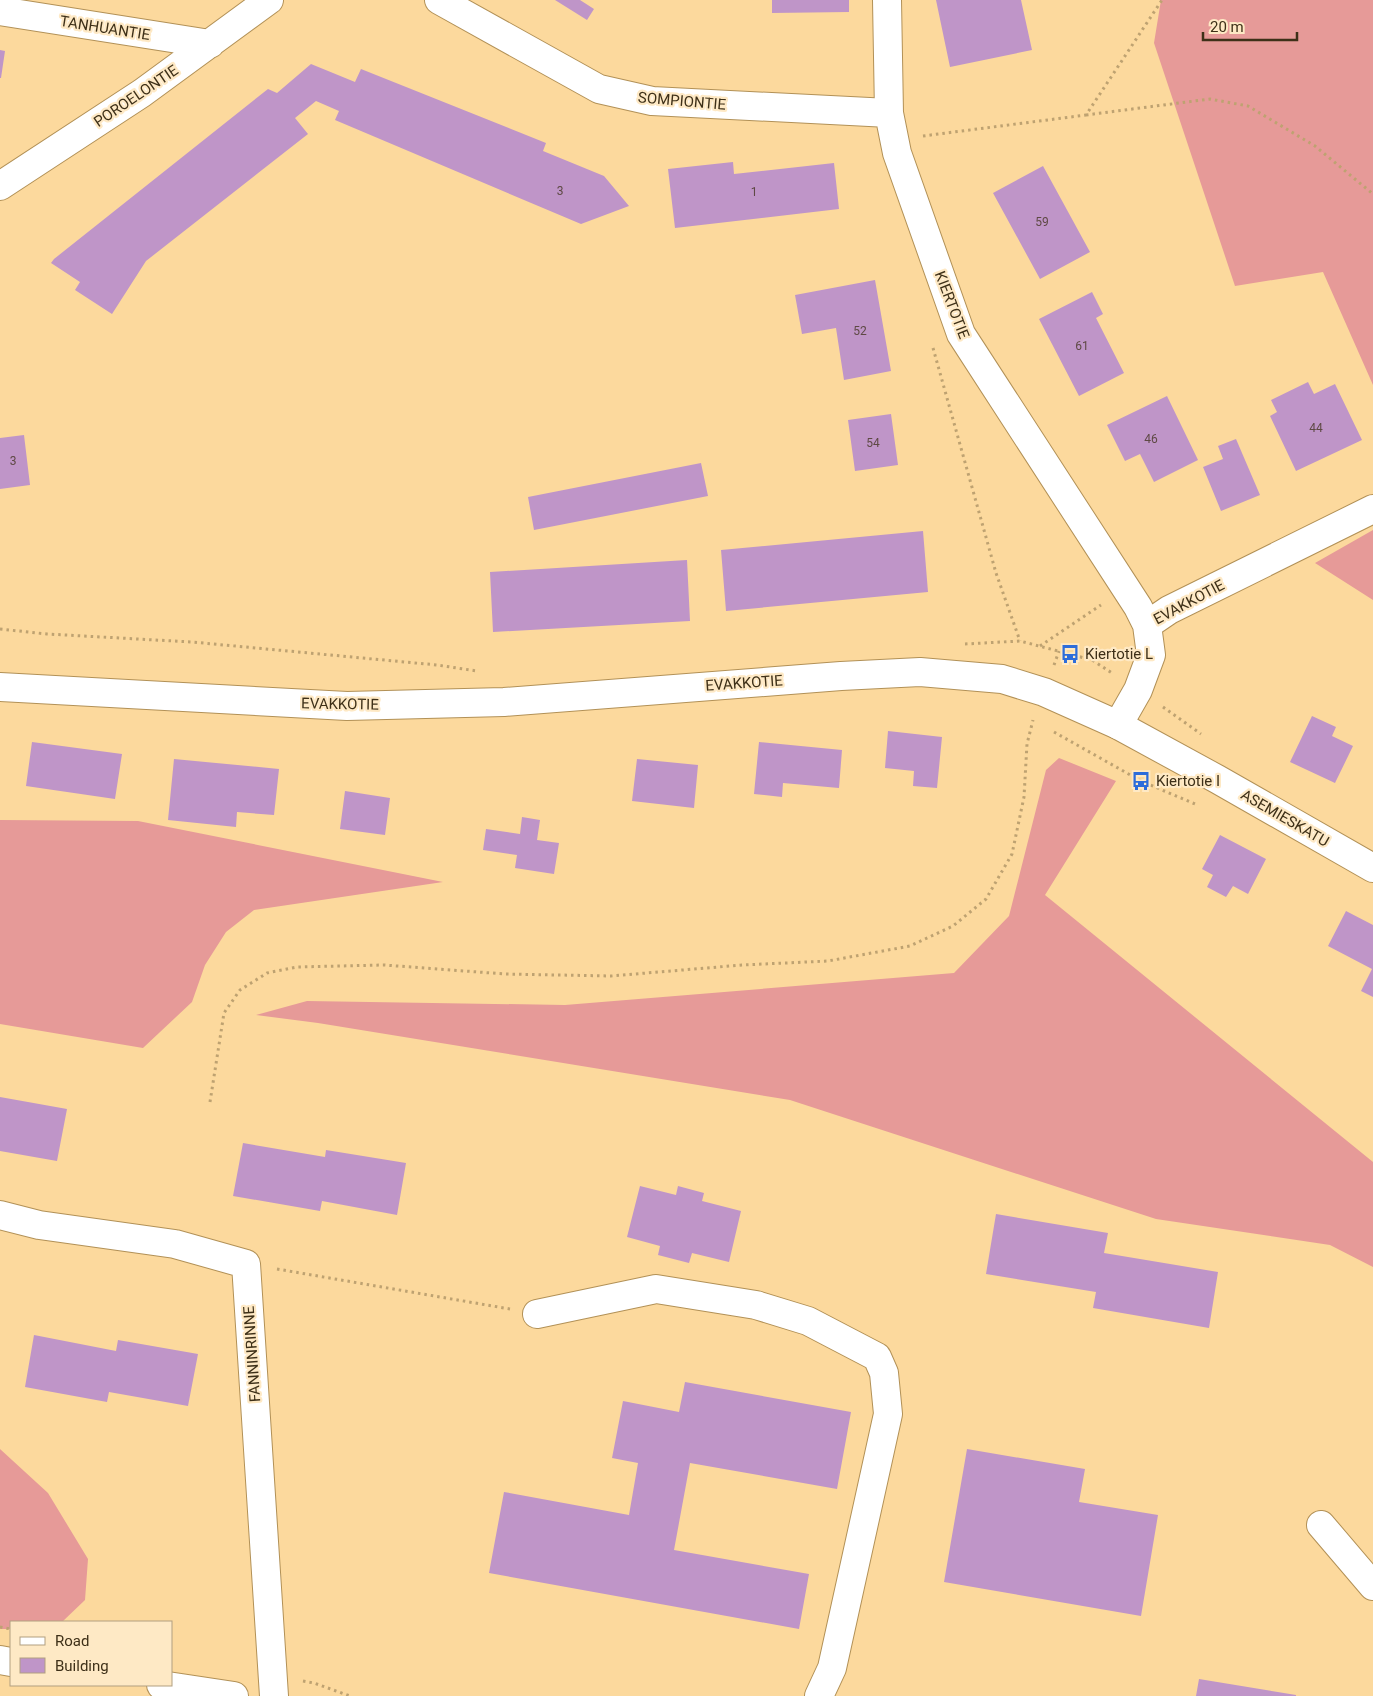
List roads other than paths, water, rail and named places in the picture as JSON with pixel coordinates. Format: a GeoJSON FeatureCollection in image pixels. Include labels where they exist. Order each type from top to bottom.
{"type":"FeatureCollection","features":[{"type":"Feature","properties":{"kind":"street","name":"POROELONTIE"},"geometry":{"type":"LineString","coordinates":[[0,186],[142,93],[270,0]]}},
{"type":"Feature","properties":{"kind":"street","name":"SOMPIONTIE"},"geometry":{"type":"LineString","coordinates":[[439,0],[599,89],[652,102],[889,112]]}},
{"type":"Feature","properties":{"kind":"street","name":"KIERTOTIE"},"geometry":{"type":"LineString","coordinates":[[886,0],[889,112],[897,153],[961,334],[1126,589],[1147,625]]}},
{"type":"Feature","properties":{"kind":"street","name":"TANHUANTIE"},"geometry":{"type":"LineString","coordinates":[[0,11],[210,44]]}},
{"type":"Feature","properties":{"kind":"street","name":"EVAKKOTIE"},"geometry":{"type":"LineString","coordinates":[[0,687],[347,706],[504,702],[842,676],[920,672],[1002,679],[1044,692],[1118,725],[1138,690],[1151,655],[1147,625],[1169,610],[1373,509]]}},
{"type":"Feature","properties":{"kind":"street","name":"ASEMIESKATU"},"geometry":{"type":"LineString","coordinates":[[1118,725],[1373,868]]}},
{"type":"Feature","properties":{"kind":"street","name":"FANNINRINNE"},"geometry":{"type":"LineString","coordinates":[[0,1215],[39,1224],[175,1244],[246,1264],[274,1696]]}},
{"type":"Feature","properties":{"kind":"street"},"geometry":{"type":"LineString","coordinates":[[537,1314],[656,1289],[756,1305],[808,1321],[877,1358],[884,1373],[888,1414],[832,1668],[819,1696]]}},
{"type":"Feature","properties":{"kind":"street"},"geometry":{"type":"LineString","coordinates":[[1320,1525],[1373,1586]]}},
{"type":"Feature","properties":{"kind":"street"},"geometry":{"type":"LineString","coordinates":[[168,1686],[234,1696]]}},
{"type":"Feature","properties":{"kind":"place","name":"Kiertotie L"},"geometry":{"type":"Point","coordinates":[1070,654]}},
{"type":"Feature","properties":{"kind":"place","name":"Kiertotie I"},"geometry":{"type":"Point","coordinates":[1141,781]}}]}
